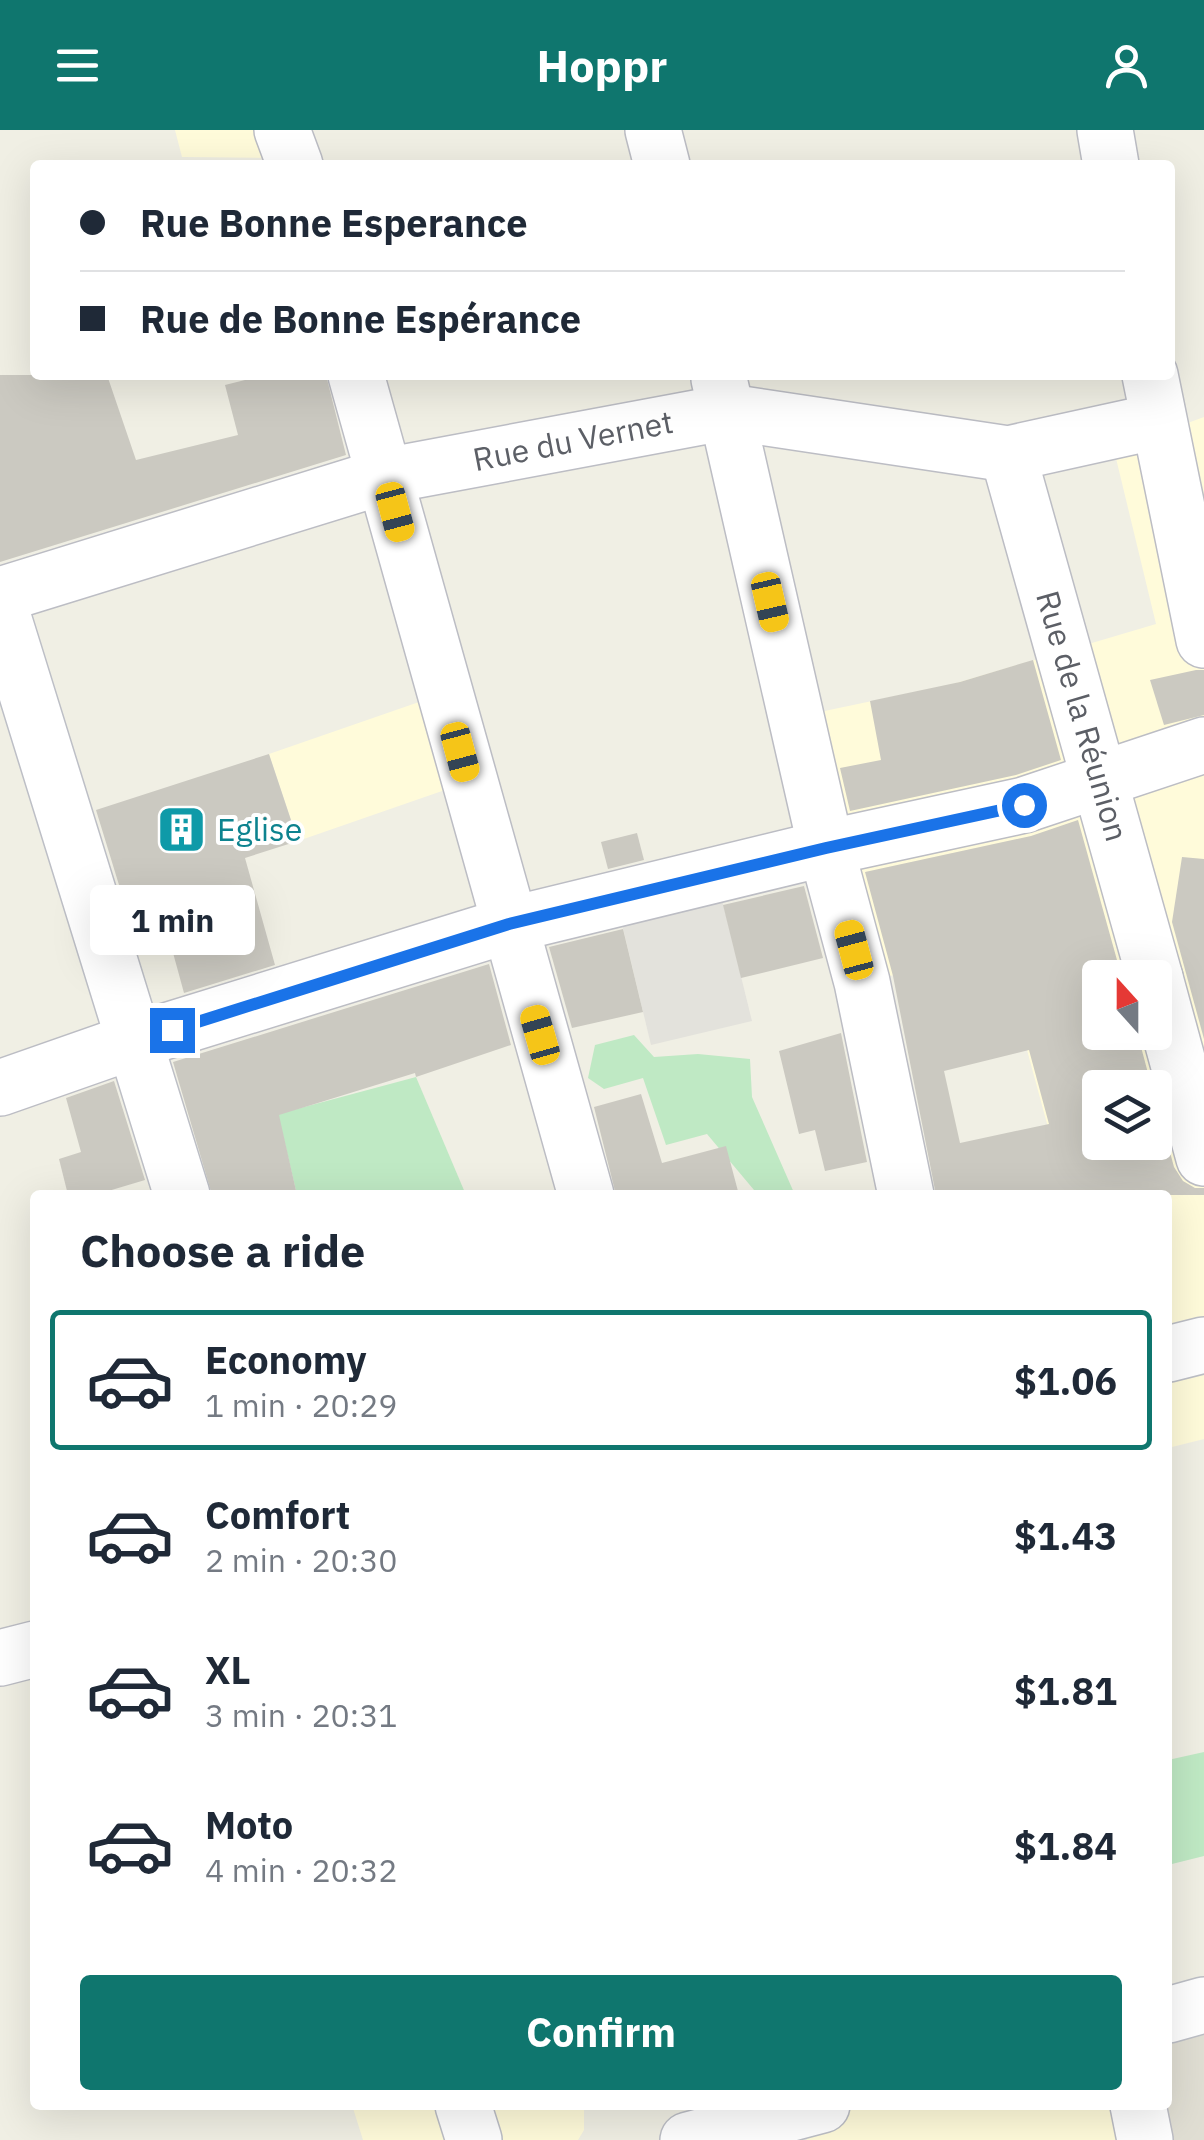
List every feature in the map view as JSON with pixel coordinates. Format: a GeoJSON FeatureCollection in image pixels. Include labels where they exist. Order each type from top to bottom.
{"type":"FeatureCollection","features":[{"type":"Feature","properties":{"kind":"street"},"geometry":{"type":"LineString","coordinates":[[282,130],[293,160]]}},
{"type":"Feature","properties":{"kind":"street"},"geometry":{"type":"LineString","coordinates":[[653,130],[661,160]]}},
{"type":"Feature","properties":{"kind":"street"},"geometry":{"type":"LineString","coordinates":[[1105,130],[1111,160]]}},
{"type":"Feature","properties":{"kind":"street"},"geometry":{"type":"LineString","coordinates":[[357,380],[585,1190]]}},
{"type":"Feature","properties":{"kind":"street"},"geometry":{"type":"LineString","coordinates":[[723,393],[826,848],[862,982],[905,1190]]}},
{"type":"Feature","properties":{"kind":"street","name":"Rue du Vernet"},"geometry":{"type":"LineString","coordinates":[[0,595],[384,476],[723,393],[1008,454],[1154,398]]}},
{"type":"Feature","properties":{"kind":"street"},"geometry":{"type":"LineString","coordinates":[[1154,398],[1204,640]]}},
{"type":"Feature","properties":{"kind":"street","name":"Rue de la Réunion"},"geometry":{"type":"LineString","coordinates":[[1008,454],[1150,960]]}},
{"type":"Feature","properties":{"kind":"street"},"geometry":{"type":"LineString","coordinates":[[0,608],[180,1190]]}},
{"type":"Feature","properties":{"kind":"street"},"geometry":{"type":"LineString","coordinates":[[0,1088],[509,924],[1024,805],[1204,744]]}},
{"type":"Feature","properties":{"kind":"street","name":"Rue de la Réunion"},"geometry":{"type":"LineString","coordinates":[[1172,1040],[1204,1158]]}},
{"type":"Feature","properties":{"kind":"street"},"geometry":{"type":"LineString","coordinates":[[1172,1353],[1204,1345]]}},
{"type":"Feature","properties":{"kind":"street"},"geometry":{"type":"LineString","coordinates":[[0,1658],[30,1650]]}},
{"type":"Feature","properties":{"kind":"street"},"geometry":{"type":"LineString","coordinates":[[1172,2014],[1204,2005]]}},
{"type":"Feature","properties":{"kind":"street"},"geometry":{"type":"LineString","coordinates":[[465,2110],[474,2140]]}},
{"type":"Feature","properties":{"kind":"street"},"geometry":{"type":"LineString","coordinates":[[1139,2110],[1145,2140]]}},
{"type":"Feature","properties":{"kind":"street"},"geometry":{"type":"LineString","coordinates":[[688,2140],[807,2115]]}},
{"type":"Feature","properties":{"kind":"shaded area"},"geometry":{"type":"Polygon","coordinates":[[[175,130],[282,130],[289,158],[182,157],[175,130]]]}},
{"type":"Feature","properties":{"kind":"shaded area"},"geometry":{"type":"Polygon","coordinates":[[[1204,417],[1204,1439],[1172,1447],[1172,1190],[1148,1190],[1059,1168],[1027,1050],[1006,951],[862,982],[796,717],[953,684],[1156,624],[1114,450],[1204,417]]]}},
{"type":"Feature","properties":{"kind":"shaded area"},"geometry":{"type":"Polygon","coordinates":[[[445,693],[468,782],[298,841],[269,754],[445,693]]]}},
{"type":"Feature","properties":{"kind":"shaded area"},"geometry":{"type":"Polygon","coordinates":[[[716,875],[752,1021],[651,1045],[616,899],[716,875]]]}},
{"type":"Feature","properties":{"kind":"shaded area"},"geometry":{"type":"Polygon","coordinates":[[[1204,2005],[1204,2140],[1149,2140],[1142,2110],[1172,2110],[1172,2014],[1204,2005]]]}},
{"type":"Feature","properties":{"kind":"shaded area"},"geometry":{"type":"Polygon","coordinates":[[[354,2110],[465,2110],[474,2140],[363,2140],[354,2110]]]}},
{"type":"Feature","properties":{"kind":"shaded area"},"geometry":{"type":"Polygon","coordinates":[[[479,2110],[584,2110],[584,2130],[578,2140],[484,2140],[479,2110]]]}},
{"type":"Feature","properties":{"kind":"shaded area"},"geometry":{"type":"Polygon","coordinates":[[[1139,2110],[1145,2140],[807,2140],[800,2111],[1139,2110]]]}},
{"type":"Feature","properties":{"kind":"green space"},"geometry":{"type":"Polygon","coordinates":[[[634,1035],[654,1057],[698,1054],[750,1059],[752,1097],[793,1190],[754,1190],[707,1134],[666,1145],[643,1078],[604,1089],[588,1078],[595,1045],[634,1035]]]}},
{"type":"Feature","properties":{"kind":"green space"},"geometry":{"type":"Polygon","coordinates":[[[416,1077],[464,1190],[296,1190],[278,1114],[416,1077]]]}},
{"type":"Feature","properties":{"kind":"green space"},"geometry":{"type":"Polygon","coordinates":[[[1204,1752],[1204,1856],[1172,1864],[1172,1759],[1204,1752]]]}},
{"type":"Feature","properties":{"kind":"building"},"geometry":{"type":"Polygon","coordinates":[[[0,375],[30,375],[30,380],[109,380],[136,460],[238,435],[225,385],[245,380],[327,380],[346,455],[0,562],[0,375]]]}},
{"type":"Feature","properties":{"kind":"building"},"geometry":{"type":"Polygon","coordinates":[[[1033,660],[1061,760],[1016,775],[850,811],[840,768],[881,760],[870,701],[960,682],[1033,660]]]}},
{"type":"Feature","properties":{"kind":"building"},"geometry":{"type":"Polygon","coordinates":[[[1204,670],[1204,715],[1164,725],[1150,680],[1204,670]]]}},
{"type":"Feature","properties":{"kind":"building","name":"Eglise"},"geometry":{"type":"Polygon","coordinates":[[[269,754],[298,841],[245,858],[275,965],[184,993],[155,887],[123,898],[96,810],[269,754]]]}},
{"type":"Feature","properties":{"kind":"building"},"geometry":{"type":"Polygon","coordinates":[[[1078,820],[1117,960],[1082,960],[1082,1050],[1142,1050],[1147,1070],[1082,1070],[1082,1160],[1172,1160],[1183,1181],[1204,1188],[1204,1195],[1172,1195],[1172,1190],[935,1190],[893,976],[865,872],[1031,836],[1078,820]],[[1029,1050],[944,1071],[960,1143],[1049,1124],[1029,1050]]]}},
{"type":"Feature","properties":{"kind":"building"},"geometry":{"type":"Polygon","coordinates":[[[637,833],[644,860],[608,869],[601,842],[637,833]]]}},
{"type":"Feature","properties":{"kind":"building"},"geometry":{"type":"Polygon","coordinates":[[[1182,857],[1204,859],[1204,1039],[1172,922],[1182,857]]]}},
{"type":"Feature","properties":{"kind":"building"},"geometry":{"type":"Polygon","coordinates":[[[804,886],[823,958],[741,978],[723,905],[804,886]]]}},
{"type":"Feature","properties":{"kind":"building"},"geometry":{"type":"Polygon","coordinates":[[[623,929],[643,1012],[572,1028],[549,947],[623,929]]]}},
{"type":"Feature","properties":{"kind":"building"},"geometry":{"type":"Polygon","coordinates":[[[489,964],[511,1045],[416,1077],[415,1073],[279,1115],[296,1190],[211,1190],[173,1062],[489,964]]]}},
{"type":"Feature","properties":{"kind":"building"},"geometry":{"type":"Polygon","coordinates":[[[841,1033],[867,1162],[825,1171],[815,1130],[799,1134],[779,1051],[841,1033]]]}},
{"type":"Feature","properties":{"kind":"building"},"geometry":{"type":"Polygon","coordinates":[[[114,1081],[145,1180],[112,1190],[67,1190],[59,1159],[81,1152],[66,1098],[114,1081]]]}},
{"type":"Feature","properties":{"kind":"building"},"geometry":{"type":"Polygon","coordinates":[[[641,1094],[662,1163],[726,1146],[738,1190],[615,1190],[594,1107],[641,1094]]]}},
{"type":"Feature","properties":{"kind":"place","name":"Eglise"},"geometry":{"type":"Point","coordinates":[182,830]}},
{"type":"Feature","properties":{"kind":"route"},"geometry":{"type":"LineString","coordinates":[[172,1030],[509,924],[1024,805]]}}]}
